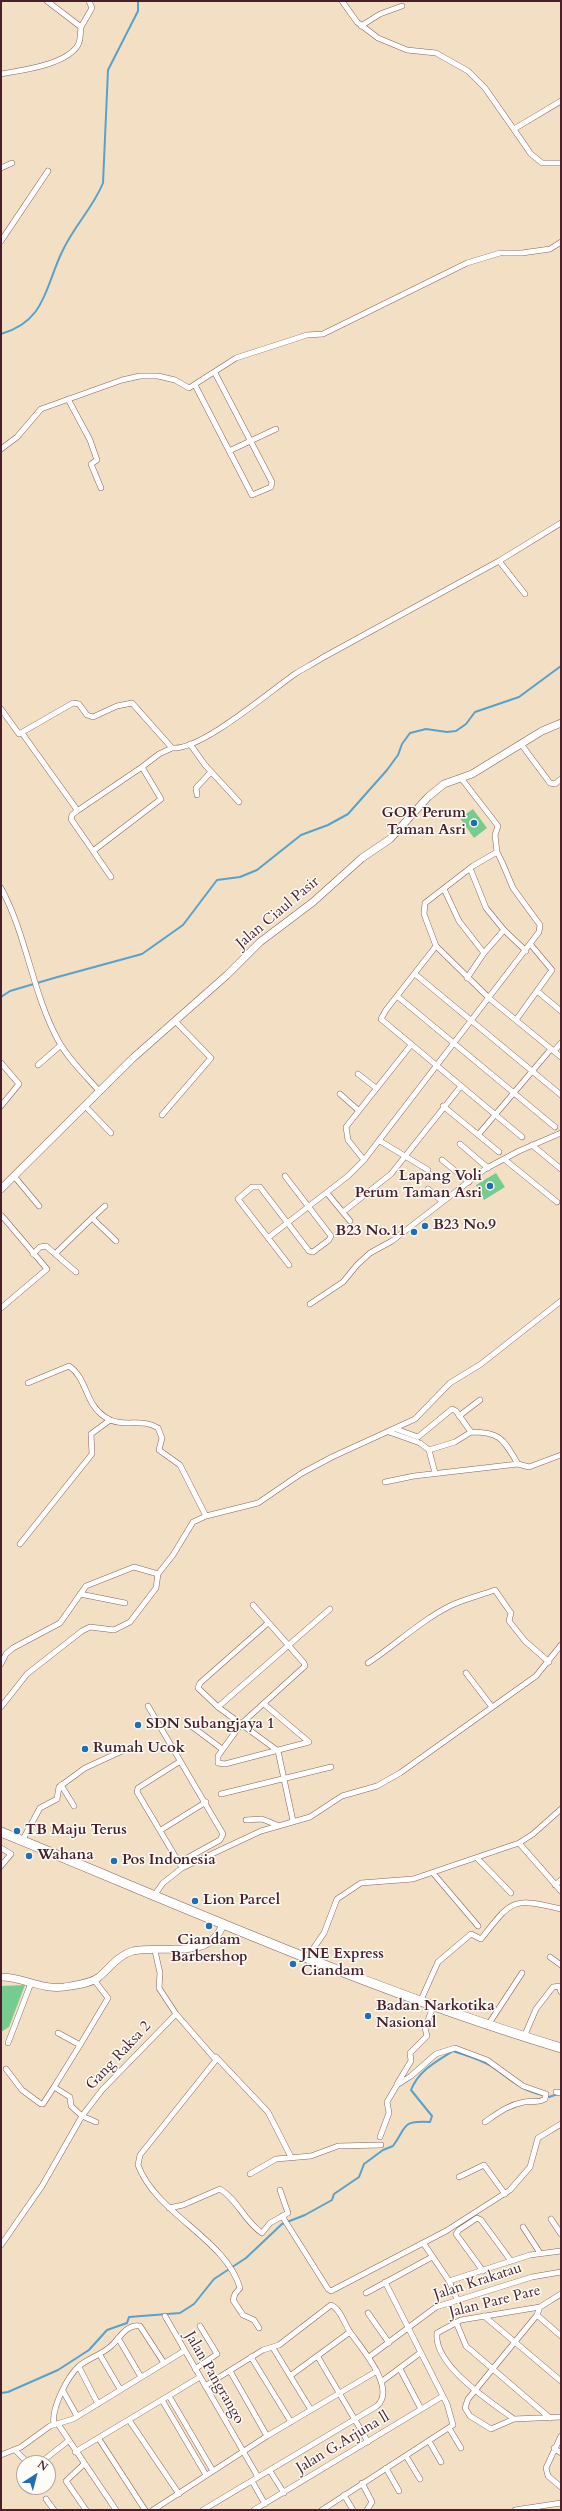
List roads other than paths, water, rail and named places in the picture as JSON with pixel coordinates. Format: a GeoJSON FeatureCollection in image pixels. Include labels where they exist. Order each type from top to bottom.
{"type":"FeatureCollection","features":[{"type":"Feature","properties":{"kind":"highway"},"geometry":{"type":"LineString","coordinates":[[1,1832],[306,1959],[433,2007],[561,2048]]}},
{"type":"Feature","properties":{"kind":"street"},"geometry":{"type":"LineString","coordinates":[[47,1],[81,27]]}},
{"type":"Feature","properties":{"kind":"street"},"geometry":{"type":"LineString","coordinates":[[1,74],[52,62],[74,50],[79,43],[81,27],[92,8],[89,1]]}},
{"type":"Feature","properties":{"kind":"street"},"geometry":{"type":"LineString","coordinates":[[342,1],[361,26],[389,44],[407,50],[436,53],[468,71],[485,88],[530,154],[539,161],[548,164],[561,163]]}},
{"type":"Feature","properties":{"kind":"street"},"geometry":{"type":"LineString","coordinates":[[361,26],[380,14],[402,6]]}},
{"type":"Feature","properties":{"kind":"street"},"geometry":{"type":"LineString","coordinates":[[514,129],[561,101]]}},
{"type":"Feature","properties":{"kind":"street"},"geometry":{"type":"LineString","coordinates":[[1,168],[12,163]]}},
{"type":"Feature","properties":{"kind":"street"},"geometry":{"type":"LineString","coordinates":[[1,241],[48,171]]}},
{"type":"Feature","properties":{"kind":"street"},"geometry":{"type":"LineString","coordinates":[[1,449],[17,437],[41,409],[68,399],[140,376],[158,376],[175,380],[189,388],[215,373],[236,358],[307,335],[323,334],[467,263],[500,253],[522,254],[550,249],[561,242]]}},
{"type":"Feature","properties":{"kind":"street"},"geometry":{"type":"LineString","coordinates":[[195,385],[251,493],[256,494],[273,484],[215,373]]}},
{"type":"Feature","properties":{"kind":"street"},"geometry":{"type":"LineString","coordinates":[[68,399],[93,448],[97,460],[91,464],[101,488]]}},
{"type":"Feature","properties":{"kind":"street"},"geometry":{"type":"LineString","coordinates":[[229,451],[276,430]]}},
{"type":"Feature","properties":{"kind":"street"},"geometry":{"type":"LineString","coordinates":[[112,877],[71,819],[72,814],[159,754],[172,748],[190,744],[250,708],[295,674],[315,662],[499,561],[561,523]]}},
{"type":"Feature","properties":{"kind":"street"},"geometry":{"type":"LineString","coordinates":[[499,561],[525,594]]}},
{"type":"Feature","properties":{"kind":"street"},"geometry":{"type":"LineString","coordinates":[[22,733],[73,703],[79,704],[87,715],[93,717],[116,706],[132,703],[172,748]]}},
{"type":"Feature","properties":{"kind":"street"},"geometry":{"type":"LineString","coordinates":[[1,709],[15,731],[22,733],[77,811]]}},
{"type":"Feature","properties":{"kind":"street","name":"Jalan Ciaul Pasir"},"geometry":{"type":"LineString","coordinates":[[1,1189],[86,1107],[134,1058],[176,1022],[260,942],[313,902],[362,858],[390,838],[428,797],[444,784],[472,774],[548,728],[561,723]]}},
{"type":"Feature","properties":{"kind":"street"},"geometry":{"type":"LineString","coordinates":[[190,744],[211,772],[239,802]]}},
{"type":"Feature","properties":{"kind":"street"},"geometry":{"type":"LineString","coordinates":[[521,744],[550,783],[555,784],[561,779]]}},
{"type":"Feature","properties":{"kind":"street"},"geometry":{"type":"LineString","coordinates":[[93,851],[161,799],[142,767]]}},
{"type":"Feature","properties":{"kind":"street"},"geometry":{"type":"LineString","coordinates":[[197,795],[196,788],[211,772]]}},
{"type":"Feature","properties":{"kind":"street"},"geometry":{"type":"LineString","coordinates":[[269,1237],[327,1193],[364,1160],[490,999],[526,952],[539,932],[540,925],[513,888],[497,852],[495,835],[498,826],[460,778]]}},
{"type":"Feature","properties":{"kind":"street"},"geometry":{"type":"LineString","coordinates":[[497,852],[470,868],[424,906],[436,946],[490,999],[561,1057]]}},
{"type":"Feature","properties":{"kind":"street"},"geometry":{"type":"LineString","coordinates":[[470,868],[486,908],[504,930],[526,952]]}},
{"type":"Feature","properties":{"kind":"street"},"geometry":{"type":"LineString","coordinates":[[1,888],[10,907],[31,974],[61,1045],[100,1092]]}},
{"type":"Feature","properties":{"kind":"street"},"geometry":{"type":"LineString","coordinates":[[444,889],[459,921],[484,953]]}},
{"type":"Feature","properties":{"kind":"street"},"geometry":{"type":"LineString","coordinates":[[467,978],[484,953],[504,930]]}},
{"type":"Feature","properties":{"kind":"street"},"geometry":{"type":"LineString","coordinates":[[516,1020],[552,970],[531,945]]}},
{"type":"Feature","properties":{"kind":"street"},"geometry":{"type":"LineString","coordinates":[[436,946],[381,1019],[522,1137]]}},
{"type":"Feature","properties":{"kind":"street"},"geometry":{"type":"LineString","coordinates":[[415,974],[561,1095]]}},
{"type":"Feature","properties":{"kind":"street"},"geometry":{"type":"LineString","coordinates":[[537,991],[561,1011]]}},
{"type":"Feature","properties":{"kind":"street"},"geometry":{"type":"LineString","coordinates":[[397,996],[555,1126]]}},
{"type":"Feature","properties":{"kind":"street"},"geometry":{"type":"LineString","coordinates":[[162,1115],[211,1058],[176,1022]]}},
{"type":"Feature","properties":{"kind":"street"},"geometry":{"type":"LineString","coordinates":[[478,1135],[532,1071],[561,1043]]}},
{"type":"Feature","properties":{"kind":"street"},"geometry":{"type":"LineString","coordinates":[[38,1064],[61,1045]]}},
{"type":"Feature","properties":{"kind":"street"},"geometry":{"type":"LineString","coordinates":[[364,1160],[348,1140],[345,1131],[358,1110],[411,1045]]}},
{"type":"Feature","properties":{"kind":"street"},"geometry":{"type":"LineString","coordinates":[[1,1064],[19,1084],[1,1106]]}},
{"type":"Feature","properties":{"kind":"street"},"geometry":{"type":"LineString","coordinates":[[358,1074],[376,1088]]}},
{"type":"Feature","properties":{"kind":"street"},"geometry":{"type":"LineString","coordinates":[[343,1212],[383,1182],[460,1086]]}},
{"type":"Feature","properties":{"kind":"street"},"geometry":{"type":"LineString","coordinates":[[340,1094],[358,1110]]}},
{"type":"Feature","properties":{"kind":"street"},"geometry":{"type":"LineString","coordinates":[[443,1106],[499,1152]]}},
{"type":"Feature","properties":{"kind":"street"},"geometry":{"type":"LineString","coordinates":[[86,1107],[111,1133]]}},
{"type":"Feature","properties":{"kind":"street"},"geometry":{"type":"LineString","coordinates":[[310,1304],[343,1282],[370,1253],[392,1241],[442,1201],[488,1168],[532,1145],[561,1133]]}},
{"type":"Feature","properties":{"kind":"street"},"geometry":{"type":"LineString","coordinates":[[380,1141],[406,1155],[428,1170]]}},
{"type":"Feature","properties":{"kind":"street"},"geometry":{"type":"LineString","coordinates":[[460,1144],[488,1168]]}},
{"type":"Feature","properties":{"kind":"street"},"geometry":{"type":"LineString","coordinates":[[532,1145],[561,1169]]}},
{"type":"Feature","properties":{"kind":"street"},"geometry":{"type":"LineString","coordinates":[[504,1159],[557,1202]]}},
{"type":"Feature","properties":{"kind":"street"},"geometry":{"type":"LineString","coordinates":[[442,1160],[469,1182]]}},
{"type":"Feature","properties":{"kind":"street"},"geometry":{"type":"LineString","coordinates":[[14,1176],[39,1206]]}},
{"type":"Feature","properties":{"kind":"street"},"geometry":{"type":"LineString","coordinates":[[285,1176],[331,1238],[316,1250],[309,1251],[260,1187],[256,1185],[245,1191],[239,1196],[239,1202],[269,1237],[289,1265]]}},
{"type":"Feature","properties":{"kind":"street"},"geometry":{"type":"LineString","coordinates":[[428,1189],[442,1201]]}},
{"type":"Feature","properties":{"kind":"street"},"geometry":{"type":"LineString","coordinates":[[327,1193],[350,1222]]}},
{"type":"Feature","properties":{"kind":"street"},"geometry":{"type":"LineString","coordinates":[[55,1254],[106,1206]]}},
{"type":"Feature","properties":{"kind":"street"},"geometry":{"type":"LineString","coordinates":[[1,1308],[46,1270],[45,1264],[33,1254],[2,1216]]}},
{"type":"Feature","properties":{"kind":"street"},"geometry":{"type":"LineString","coordinates":[[92,1218],[116,1241]]}},
{"type":"Feature","properties":{"kind":"street"},"geometry":{"type":"LineString","coordinates":[[33,1254],[44,1246],[76,1272]]}},
{"type":"Feature","properties":{"kind":"street"},"geometry":{"type":"LineString","coordinates":[[1,1707],[27,1674],[82,1631],[90,1627],[114,1630],[130,1622],[156,1588],[158,1574],[173,1555],[193,1522],[206,1516],[258,1503],[302,1473],[326,1460],[396,1429],[420,1414],[450,1383],[480,1364],[561,1301]]}},
{"type":"Feature","properties":{"kind":"street"},"geometry":{"type":"LineString","coordinates":[[28,1383],[69,1366],[82,1378],[89,1401],[99,1413],[116,1424],[145,1422],[158,1428],[162,1438],[159,1450],[180,1465],[206,1516]]}},
{"type":"Feature","properties":{"kind":"street"},"geometry":{"type":"LineString","coordinates":[[459,1416],[480,1400]]}},
{"type":"Feature","properties":{"kind":"street"},"geometry":{"type":"LineString","coordinates":[[419,1440],[449,1411],[454,1410],[471,1432]]}},
{"type":"Feature","properties":{"kind":"street"},"geometry":{"type":"LineString","coordinates":[[20,1544],[92,1454],[90,1434],[110,1420]]}},
{"type":"Feature","properties":{"kind":"street"},"geometry":{"type":"LineString","coordinates":[[396,1429],[419,1440],[429,1450],[436,1473]]}},
{"type":"Feature","properties":{"kind":"street"},"geometry":{"type":"LineString","coordinates":[[389,1432],[419,1440]]}},
{"type":"Feature","properties":{"kind":"street"},"geometry":{"type":"LineString","coordinates":[[429,1450],[455,1442],[471,1432],[499,1436],[507,1444],[518,1464]]}},
{"type":"Feature","properties":{"kind":"street"},"geometry":{"type":"LineString","coordinates":[[385,1482],[436,1473],[518,1464],[529,1467],[561,1455]]}},
{"type":"Feature","properties":{"kind":"street"},"geometry":{"type":"LineString","coordinates":[[1,1664],[9,1651],[60,1623],[86,1586],[134,1567],[158,1574]]}},
{"type":"Feature","properties":{"kind":"street"},"geometry":{"type":"LineString","coordinates":[[368,1663],[398,1642],[419,1624],[451,1606],[495,1590],[511,1613],[509,1621],[514,1629],[549,1662]]}},
{"type":"Feature","properties":{"kind":"street"},"geometry":{"type":"LineString","coordinates":[[80,1594],[124,1603]]}},
{"type":"Feature","properties":{"kind":"street"},"geometry":{"type":"LineString","coordinates":[[253,1605],[305,1665],[300,1672],[264,1704],[242,1724],[222,1749],[217,1758],[220,1764],[278,1751],[310,1741],[264,1704]]}},
{"type":"Feature","properties":{"kind":"street"},"geometry":{"type":"LineString","coordinates":[[218,1706],[330,1609]]}},
{"type":"Feature","properties":{"kind":"street"},"geometry":{"type":"LineString","coordinates":[[268,1623],[200,1684],[198,1688],[218,1706],[278,1751],[293,1821]]}},
{"type":"Feature","properties":{"kind":"street"},"geometry":{"type":"LineString","coordinates":[[154,1896],[163,1883],[182,1868],[277,1825],[310,1817],[342,1796],[377,1786],[400,1773],[536,1676],[549,1662],[561,1645]]}},
{"type":"Feature","properties":{"kind":"street"},"geometry":{"type":"LineString","coordinates":[[466,1673],[492,1707]]}},
{"type":"Feature","properties":{"kind":"street"},"geometry":{"type":"LineString","coordinates":[[148,1706],[179,1762],[206,1802],[220,1828],[222,1838],[180,1862]]}},
{"type":"Feature","properties":{"kind":"street"},"geometry":{"type":"LineString","coordinates":[[190,1725],[222,1749]]}},
{"type":"Feature","properties":{"kind":"street"},"geometry":{"type":"LineString","coordinates":[[22,1841],[38,1810],[56,1800],[61,1786],[85,1768],[122,1751]]}},
{"type":"Feature","properties":{"kind":"street"},"geometry":{"type":"LineString","coordinates":[[179,1762],[137,1790],[138,1795],[161,1830],[182,1868]]}},
{"type":"Feature","properties":{"kind":"street"},"geometry":{"type":"LineString","coordinates":[[221,1794],[284,1780],[331,1767]]}},
{"type":"Feature","properties":{"kind":"street"},"geometry":{"type":"LineString","coordinates":[[61,1786],[74,1806]]}},
{"type":"Feature","properties":{"kind":"street"},"geometry":{"type":"LineString","coordinates":[[161,1830],[206,1802]]}},
{"type":"Feature","properties":{"kind":"street"},"geometry":{"type":"LineString","coordinates":[[306,1959],[324,1933],[334,1903],[351,1888],[360,1883],[408,1880],[519,1844],[533,1834],[561,1809]]}},
{"type":"Feature","properties":{"kind":"street"},"geometry":{"type":"LineString","coordinates":[[246,1820],[262,1819],[277,1825]]}},
{"type":"Feature","properties":{"kind":"street"},"geometry":{"type":"LineString","coordinates":[[519,1844],[561,1891]]}},
{"type":"Feature","properties":{"kind":"street"},"geometry":{"type":"LineString","coordinates":[[1,1848],[10,1854],[1,1866]]}},
{"type":"Feature","properties":{"kind":"street"},"geometry":{"type":"LineString","coordinates":[[477,1858],[510,1893]]}},
{"type":"Feature","properties":{"kind":"street"},"geometry":{"type":"LineString","coordinates":[[433,1873],[478,1926]]}},
{"type":"Feature","properties":{"kind":"street"},"geometry":{"type":"LineString","coordinates":[[555,1885],[561,1880]]}},
{"type":"Feature","properties":{"kind":"street"},"geometry":{"type":"LineString","coordinates":[[420,2002],[434,1967],[442,1958],[471,1934],[482,1938],[490,1925],[516,1903],[529,1901],[561,1909]]}},
{"type":"Feature","properties":{"kind":"street"},"geometry":{"type":"LineString","coordinates":[[1,1977],[58,1987],[94,1980],[128,1953],[205,1945],[215,1937],[223,1924]]}},
{"type":"Feature","properties":{"kind":"street"},"geometry":{"type":"LineString","coordinates":[[155,1951],[160,1973],[159,1988],[176,2014],[268,2112],[291,2157]]}},
{"type":"Feature","properties":{"kind":"street"},"geometry":{"type":"LineString","coordinates":[[550,1957],[561,1965]]}},
{"type":"Feature","properties":{"kind":"street"},"geometry":{"type":"LineString","coordinates":[[488,2025],[522,1973]]}},
{"type":"Feature","properties":{"kind":"street"},"geometry":{"type":"LineString","coordinates":[[6,2069],[22,2090],[43,2104],[108,1998],[94,1980]]}},
{"type":"Feature","properties":{"kind":"street"},"geometry":{"type":"LineString","coordinates":[[8,2042],[30,1983]]}},
{"type":"Feature","properties":{"kind":"street"},"geometry":{"type":"LineString","coordinates":[[524,2037],[536,2010],[553,1987],[560,1986],[561,1992]]}},
{"type":"Feature","properties":{"kind":"street"},"geometry":{"type":"LineString","coordinates":[[380,2137],[388,2114],[387,2102],[411,2061],[410,2053],[427,2036],[425,2028],[433,2007]]}},
{"type":"Feature","properties":{"kind":"street","name":"Gang Raksa 2"},"geometry":{"type":"LineString","coordinates":[[1,2245],[55,2165],[82,2116],[102,2090],[176,2014]]}},
{"type":"Feature","properties":{"kind":"street"},"geometry":{"type":"LineString","coordinates":[[58,2033],[80,2045]]}},
{"type":"Feature","properties":{"kind":"street"},"geometry":{"type":"LineString","coordinates":[[397,2085],[411,2076],[436,2054],[455,2048],[487,2060],[523,2086],[546,2094],[545,2099],[542,2101],[524,2102],[511,2106],[485,2122]]}},
{"type":"Feature","properties":{"kind":"street"},"geometry":{"type":"LineString","coordinates":[[216,2057],[216,2062],[138,2158],[139,2168],[169,2208],[201,2236],[230,2269],[240,2288],[235,2294],[233,2300],[243,2315],[254,2320],[259,2328]]}},
{"type":"Feature","properties":{"kind":"street"},"geometry":{"type":"LineString","coordinates":[[54,2087],[70,2097],[70,2105],[82,2116],[96,2122]]}},
{"type":"Feature","properties":{"kind":"street"},"geometry":{"type":"LineString","coordinates":[[282,2216],[326,2287],[331,2291],[344,2282],[446,2231],[506,2194],[516,2185],[530,2167],[538,2138],[561,2124]]}},
{"type":"Feature","properties":{"kind":"street"},"geometry":{"type":"LineString","coordinates":[[250,2174],[276,2159],[311,2156],[338,2146],[381,2145]]}},
{"type":"Feature","properties":{"kind":"street"},"geometry":{"type":"LineString","coordinates":[[459,2177],[484,2165],[506,2194]]}},
{"type":"Feature","properties":{"kind":"street"},"geometry":{"type":"LineString","coordinates":[[169,2208],[183,2205],[220,2188],[236,2202],[240,2211],[261,2233],[270,2223],[288,2212],[280,2190]]}},
{"type":"Feature","properties":{"kind":"street"},"geometry":{"type":"LineString","coordinates":[[483,2271],[456,2234],[459,2230],[477,2218],[482,2220],[511,2261]]}},
{"type":"Feature","properties":{"kind":"street"},"geometry":{"type":"LineString","coordinates":[[551,2219],[561,2234]]}},
{"type":"Feature","properties":{"kind":"street"},"geometry":{"type":"LineString","coordinates":[[523,2227],[540,2253]]}},
{"type":"Feature","properties":{"kind":"street"},"geometry":{"type":"LineString","coordinates":[[424,2244],[449,2281],[457,2299]]}},
{"type":"Feature","properties":{"kind":"street"},"geometry":{"type":"LineString","coordinates":[[449,2281],[540,2253],[561,2251]]}},
{"type":"Feature","properties":{"kind":"street"},"geometry":{"type":"LineString","coordinates":[[366,2293],[432,2257]]}},
{"type":"Feature","properties":{"kind":"street","name":"Jalan Krakatau"},"geometry":{"type":"LineString","coordinates":[[369,2358],[436,2307],[457,2299],[488,2292],[542,2274],[561,2272]]}},
{"type":"Feature","properties":{"kind":"street"},"geometry":{"type":"LineString","coordinates":[[322,2510],[449,2428],[453,2422],[443,2396],[385,2282]]}},
{"type":"Feature","properties":{"kind":"street","name":"Jalan Pare Pare"},"geometry":{"type":"LineString","coordinates":[[477,2390],[451,2366],[437,2336],[441,2330],[456,2322],[540,2307],[561,2294]]}},
{"type":"Feature","properties":{"kind":"street"},"geometry":{"type":"LineString","coordinates":[[203,2510],[270,2471],[380,2403],[381,2382],[377,2371],[350,2332],[336,2307],[331,2305],[273,2348],[265,2349],[205,2386]]}},
{"type":"Feature","properties":{"kind":"street"},"geometry":{"type":"LineString","coordinates":[[540,2307],[537,2315],[477,2390],[468,2399],[465,2408],[480,2424],[493,2429],[514,2419],[561,2417]]}},
{"type":"Feature","properties":{"kind":"street"},"geometry":{"type":"LineString","coordinates":[[368,2313],[389,2343]]}},
{"type":"Feature","properties":{"kind":"street"},"geometry":{"type":"LineString","coordinates":[[537,2315],[561,2336]]}},
{"type":"Feature","properties":{"kind":"street","name":"Jalan Pangrango"},"geometry":{"type":"LineString","coordinates":[[165,2316],[258,2477]]}},
{"type":"Feature","properties":{"kind":"street"},"geometry":{"type":"LineString","coordinates":[[484,2316],[514,2343],[561,2381]]}},
{"type":"Feature","properties":{"kind":"street"},"geometry":{"type":"LineString","coordinates":[[456,2322],[466,2346],[550,2418]]}},
{"type":"Feature","properties":{"kind":"street"},"geometry":{"type":"LineString","coordinates":[[116,2510],[56,2424],[54,2409],[63,2391],[79,2367],[100,2354],[131,2327],[140,2326],[164,2363]]}},
{"type":"Feature","properties":{"kind":"street"},"geometry":{"type":"LineString","coordinates":[[195,2369],[218,2354],[200,2326]]}},
{"type":"Feature","properties":{"kind":"street"},"geometry":{"type":"LineString","coordinates":[[290,2376],[318,2357],[350,2332]]}},
{"type":"Feature","properties":{"kind":"street"},"geometry":{"type":"LineString","coordinates":[[118,2338],[141,2377]]}},
{"type":"Feature","properties":{"kind":"street"},"geometry":{"type":"LineString","coordinates":[[273,2348],[311,2410]]}},
{"type":"Feature","properties":{"kind":"street"},"geometry":{"type":"LineString","coordinates":[[1,2455],[15,2450],[56,2424],[77,2416],[184,2351]]}},
{"type":"Feature","properties":{"kind":"street"},"geometry":{"type":"LineString","coordinates":[[381,2382],[420,2353]]}},
{"type":"Feature","properties":{"kind":"street"},"geometry":{"type":"LineString","coordinates":[[100,2354],[120,2389]]}},
{"type":"Feature","properties":{"kind":"street"},"geometry":{"type":"LineString","coordinates":[[251,2357],[291,2422]]}},
{"type":"Feature","properties":{"kind":"street"},"geometry":{"type":"LineString","coordinates":[[318,2357],[368,2442]]}},
{"type":"Feature","properties":{"kind":"street"},"geometry":{"type":"LineString","coordinates":[[79,2367],[98,2404]]}},
{"type":"Feature","properties":{"kind":"street"},"geometry":{"type":"LineString","coordinates":[[400,2369],[422,2409]]}},
{"type":"Feature","properties":{"kind":"street"},"geometry":{"type":"LineString","coordinates":[[230,2371],[267,2436]]}},
{"type":"Feature","properties":{"kind":"street"},"geometry":{"type":"LineString","coordinates":[[153,2510],[267,2436],[377,2371]]}},
{"type":"Feature","properties":{"kind":"street"},"geometry":{"type":"LineString","coordinates":[[75,2452],[99,2439],[200,2377]]}},
{"type":"Feature","properties":{"kind":"street"},"geometry":{"type":"LineString","coordinates":[[477,2390],[514,2419]]}},
{"type":"Feature","properties":{"kind":"street"},"geometry":{"type":"LineString","coordinates":[[63,2391],[77,2416]]}},
{"type":"Feature","properties":{"kind":"street"},"geometry":{"type":"LineString","coordinates":[[169,2396],[213,2471]]}},
{"type":"Feature","properties":{"kind":"street","name":"Jalan G.Arjuna ll"},"geometry":{"type":"LineString","coordinates":[[254,2510],[443,2396]]}},
{"type":"Feature","properties":{"kind":"street"},"geometry":{"type":"LineString","coordinates":[[162,2400],[206,2475]]}},
{"type":"Feature","properties":{"kind":"street"},"geometry":{"type":"LineString","coordinates":[[129,2420],[179,2494]]}},
{"type":"Feature","properties":{"kind":"street"},"geometry":{"type":"LineString","coordinates":[[449,2428],[461,2448]]}},
{"type":"Feature","properties":{"kind":"street"},"geometry":{"type":"LineString","coordinates":[[183,2435],[190,2430]]}},
{"type":"Feature","properties":{"kind":"street"},"geometry":{"type":"LineString","coordinates":[[561,2436],[554,2448],[546,2472],[561,2487]]}},
{"type":"Feature","properties":{"kind":"street"},"geometry":{"type":"LineString","coordinates":[[99,2439],[145,2510]]}},
{"type":"Feature","properties":{"kind":"street"},"geometry":{"type":"LineString","coordinates":[[50,2455],[68,2441]]}},
{"type":"Feature","properties":{"kind":"street"},"geometry":{"type":"LineString","coordinates":[[429,2441],[441,2462]]}},
{"type":"Feature","properties":{"kind":"street"},"geometry":{"type":"LineString","coordinates":[[554,2448],[561,2454]]}},
{"type":"Feature","properties":{"kind":"street"},"geometry":{"type":"LineString","coordinates":[[15,2450],[20,2455]]}},
{"type":"Feature","properties":{"kind":"street"},"geometry":{"type":"LineString","coordinates":[[406,2456],[420,2479]]}},
{"type":"Feature","properties":{"kind":"street"},"geometry":{"type":"LineString","coordinates":[[84,2464],[66,2481],[86,2510]]}},
{"type":"Feature","properties":{"kind":"street"},"geometry":{"type":"LineString","coordinates":[[386,2468],[399,2491]]}},
{"type":"Feature","properties":{"kind":"street"},"geometry":{"type":"LineString","coordinates":[[270,2471],[284,2493]]}},
{"type":"Feature","properties":{"kind":"street"},"geometry":{"type":"LineString","coordinates":[[252,2481],[265,2504]]}},
{"type":"Feature","properties":{"kind":"street"},"geometry":{"type":"LineString","coordinates":[[362,2483],[372,2502],[367,2510]]}},
{"type":"Feature","properties":{"kind":"street"},"geometry":{"type":"LineString","coordinates":[[344,2495],[353,2510]]}},
{"type":"Feature","properties":{"kind":"street"},"geometry":{"type":"LineString","coordinates":[[46,2499],[54,2510]]}},
{"type":"Feature","properties":{"kind":"street"},"geometry":{"type":"LineString","coordinates":[[515,2510],[561,2504]]}},
{"type":"Feature","properties":{"kind":"waterway"},"geometry":{"type":"LineString","coordinates":[[1,334],[16,328],[27,321],[36,312],[67,243],[94,201],[103,183],[108,70],[138,11],[138,1]]}},
{"type":"Feature","properties":{"kind":"waterway"},"geometry":{"type":"LineString","coordinates":[[1,997],[10,991],[142,954],[183,925],[217,880],[240,877],[257,870],[301,835],[328,825],[348,814],[387,770],[398,755],[402,744],[410,733],[426,729],[447,732],[456,731],[466,724],[475,712],[519,697],[561,666]]}},
{"type":"Feature","properties":{"kind":"waterway"},"geometry":{"type":"LineString","coordinates":[[1,2393],[8,2392],[58,2370],[89,2350],[107,2330],[127,2323],[129,2317],[180,2313],[194,2304],[214,2279],[246,2258],[282,2224],[305,2215],[332,2200],[334,2194],[359,2177],[364,2164],[383,2150],[393,2146],[406,2126],[414,2122],[430,2122],[432,2116],[411,2090],[414,2083],[423,2072],[453,2051],[487,2064],[516,2084],[543,2095]]}},
{"type":"Feature","properties":{"kind":"waterway"},"geometry":{"type":"LineString","coordinates":[[549,2097],[558,2094]]}},
{"type":"Feature","properties":{"kind":"place","name":"GOR Perum Taman Asri"},"geometry":{"type":"Point","coordinates":[474,823]}},
{"type":"Feature","properties":{"kind":"place","name":"Lapang Voli Perum Taman Asri"},"geometry":{"type":"Point","coordinates":[490,1186]}},
{"type":"Feature","properties":{"kind":"place","name":"B23 No.9"},"geometry":{"type":"Point","coordinates":[425,1226]}},
{"type":"Feature","properties":{"kind":"place","name":"B23 No.11"},"geometry":{"type":"Point","coordinates":[414,1232]}},
{"type":"Feature","properties":{"kind":"place","name":"SDN Subangjaya 1"},"geometry":{"type":"Point","coordinates":[138,1725]}},
{"type":"Feature","properties":{"kind":"place","name":"Rumah Ucok"},"geometry":{"type":"Point","coordinates":[85,1749]}},
{"type":"Feature","properties":{"kind":"place","name":"TB Maju Terus"},"geometry":{"type":"Point","coordinates":[17,1831]}},
{"type":"Feature","properties":{"kind":"place","name":"Wahana"},"geometry":{"type":"Point","coordinates":[29,1856]}},
{"type":"Feature","properties":{"kind":"place","name":"Pos Indonesia"},"geometry":{"type":"Point","coordinates":[114,1861]}},
{"type":"Feature","properties":{"kind":"place","name":"Lion Parcel"},"geometry":{"type":"Point","coordinates":[195,1901]}},
{"type":"Feature","properties":{"kind":"place","name":"Ciandam Barbershop"},"geometry":{"type":"Point","coordinates":[209,1926]}},
{"type":"Feature","properties":{"kind":"place","name":"JNE Express Ciandam"},"geometry":{"type":"Point","coordinates":[293,1964]}},
{"type":"Feature","properties":{"kind":"place","name":"Badan Narkotika Nasional"},"geometry":{"type":"Point","coordinates":[368,2016]}}]}
